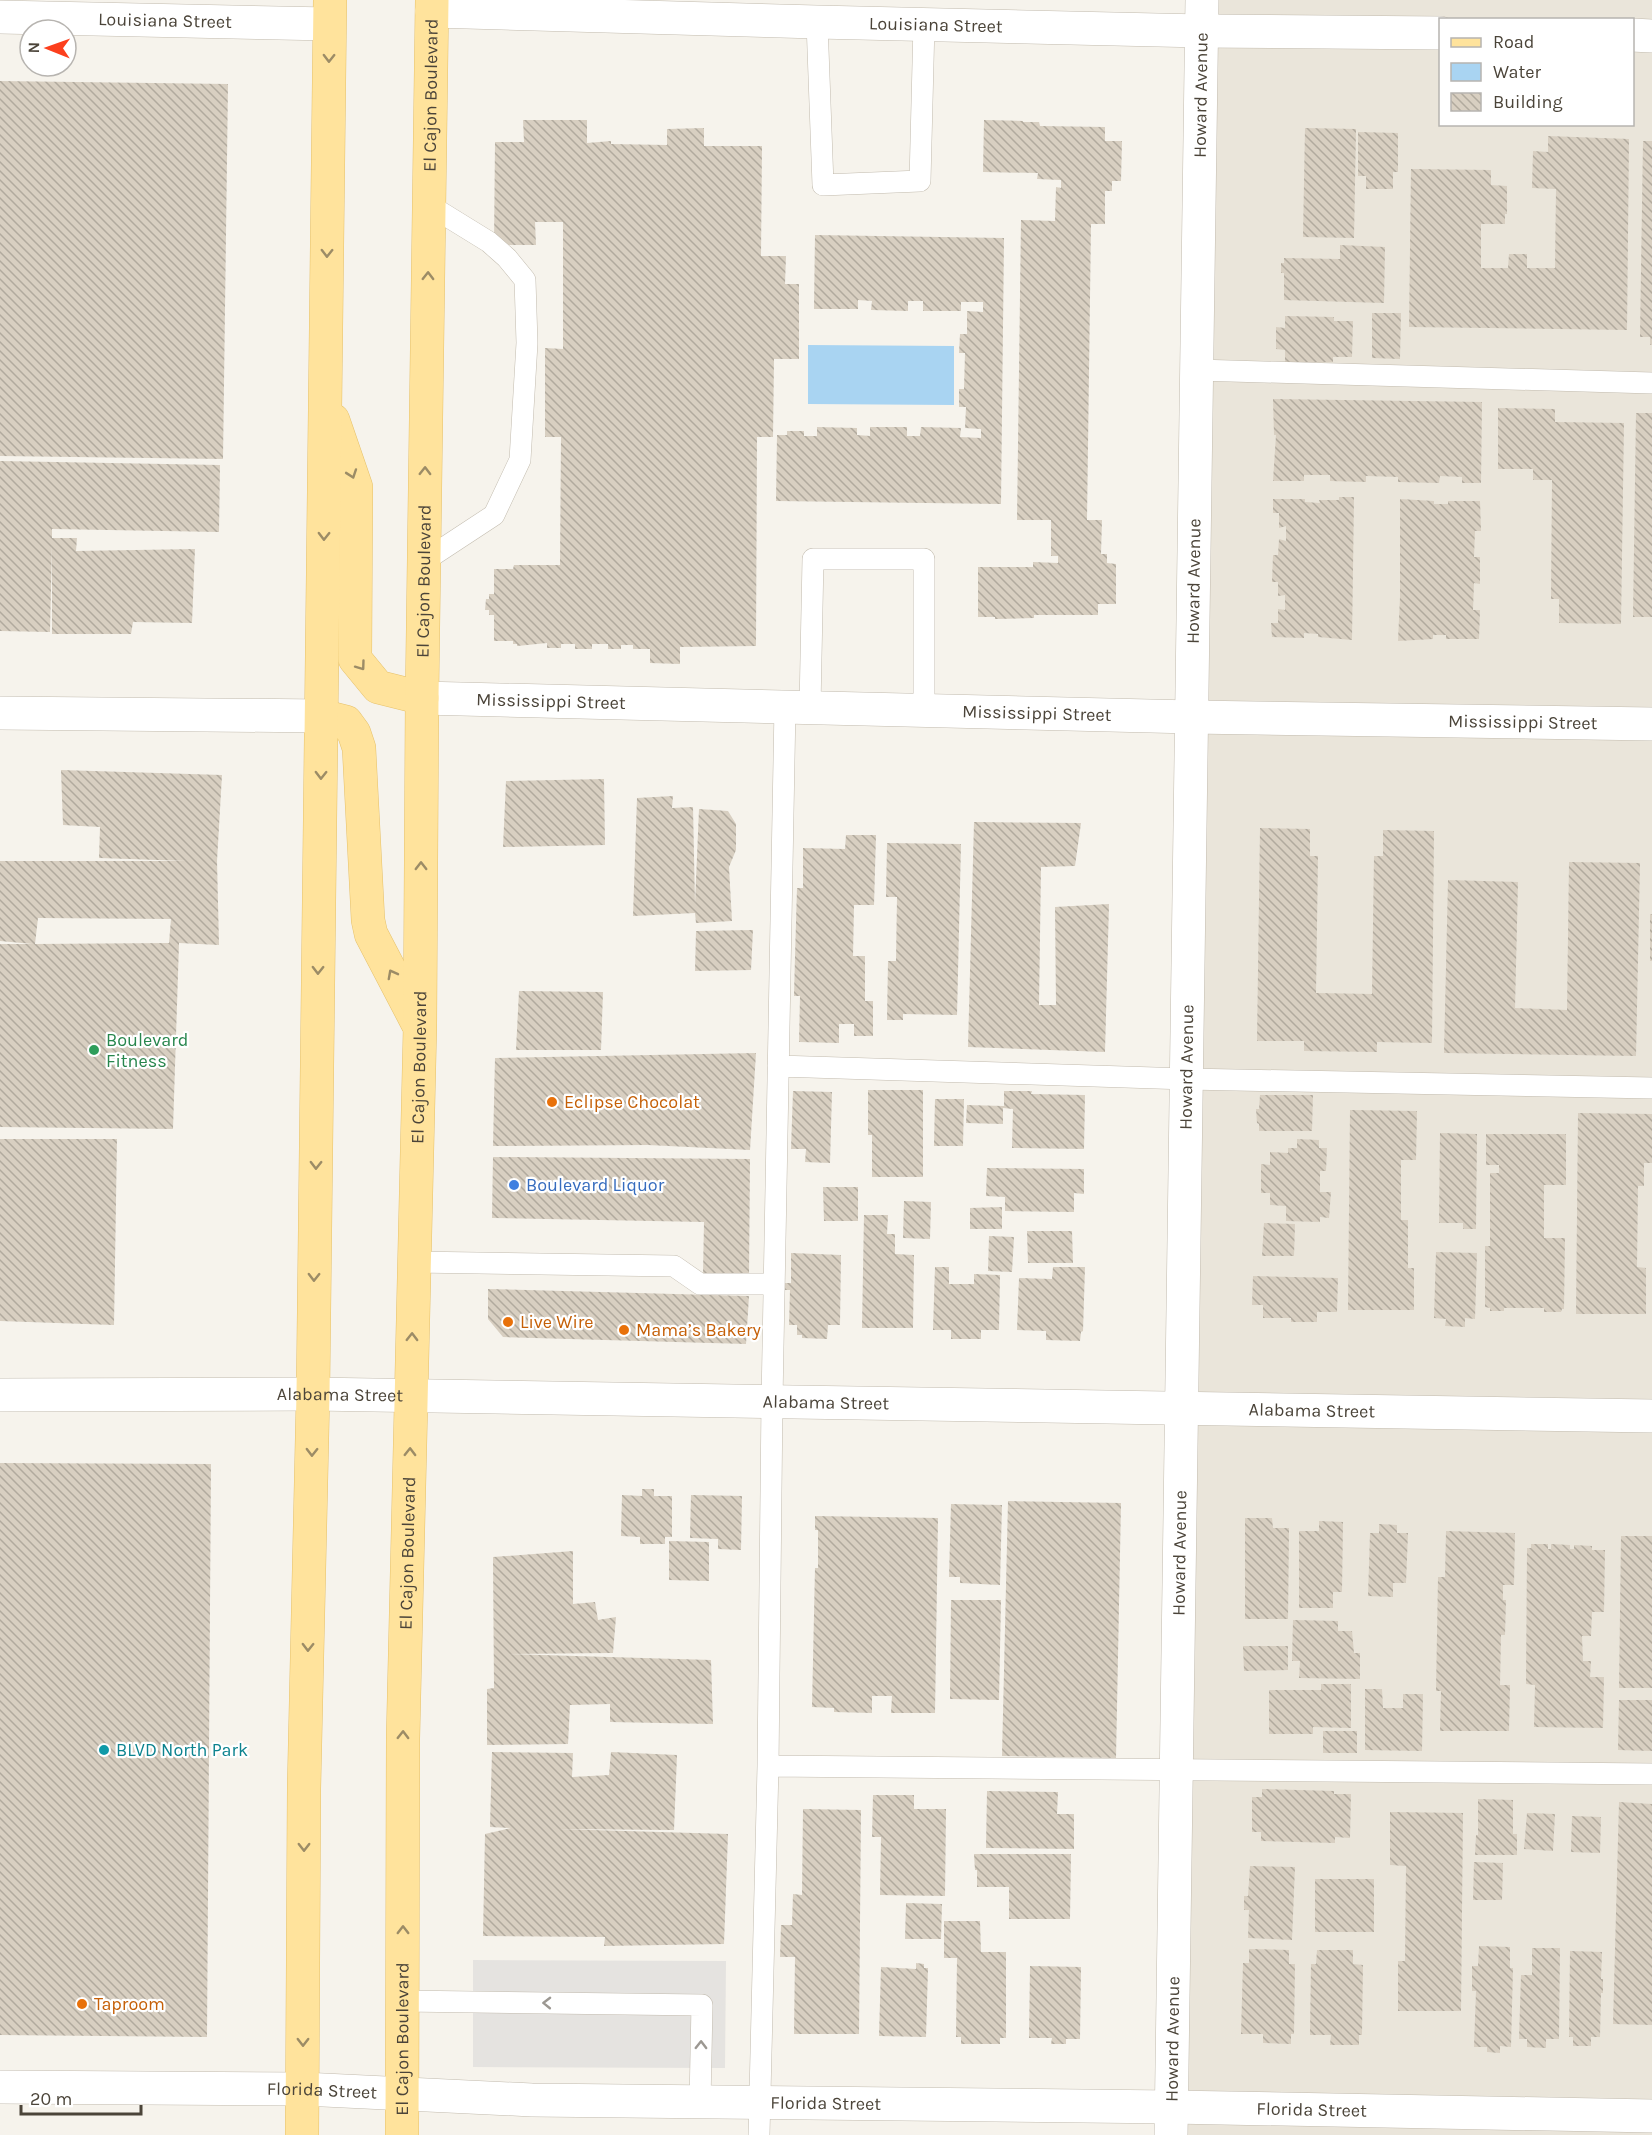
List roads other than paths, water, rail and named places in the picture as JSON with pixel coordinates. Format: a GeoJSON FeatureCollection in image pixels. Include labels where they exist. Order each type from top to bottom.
{"type":"FeatureCollection","features":[{"type":"Feature","properties":{"kind":"main road","name":"El Cajon Boulevard"},"geometry":{"type":"LineString","coordinates":[[402,2135],[403,1738],[420,1026],[422,698],[432,6]]}},
{"type":"Feature","properties":{"kind":"main road"},"geometry":{"type":"LineString","coordinates":[[302,2135],[304,1789],[313,1394],[329,12]]}},
{"type":"Feature","properties":{"kind":"main road"},"geometry":{"type":"LineString","coordinates":[[325,399],[356,487],[355,660],[378,687],[422,698]]}},
{"type":"Feature","properties":{"kind":"main road"},"geometry":{"type":"LineString","coordinates":[[322,716],[346,722],[354,733],[359,748],[368,920],[371,934],[420,1026]]}},
{"type":"Feature","properties":{"kind":"street","name":"Louisiana Street"},"geometry":{"type":"LineString","coordinates":[[432,6],[784,10],[817,22],[924,24],[1202,15],[1439,33]]}},
{"type":"Feature","properties":{"kind":"street","name":"Louisiana Street"},"geometry":{"type":"LineString","coordinates":[[0,17],[329,12]]}},
{"type":"Feature","properties":{"kind":"street","name":"Howard Avenue"},"geometry":{"type":"LineString","coordinates":[[1171,2121],[1202,15]]}},
{"type":"Feature","properties":{"kind":"street"},"geometry":{"type":"LineString","coordinates":[[1634,35],[1652,36]]}},
{"type":"Feature","properties":{"kind":"street","name":"Mississippi Street"},"geometry":{"type":"LineString","coordinates":[[422,698],[1192,717],[1652,724]]}},
{"type":"Feature","properties":{"kind":"street"},"geometry":{"type":"LineString","coordinates":[[0,712],[322,716]]}},
{"type":"Feature","properties":{"kind":"street","name":"Alabama Street"},"geometry":{"type":"LineString","coordinates":[[0,1395],[313,1394],[1652,1416]]}},
{"type":"Feature","properties":{"kind":"street","name":"Florida Street"},"geometry":{"type":"LineString","coordinates":[[0,2087],[303,2089],[532,2100],[700,2103],[759,2120],[1171,2121],[1652,2116]]}},
{"type":"Feature","properties":{"kind":"lane"},"geometry":{"type":"LineString","coordinates":[[817,22],[823,185],[920,181],[924,24]]}},
{"type":"Feature","properties":{"kind":"lane"},"geometry":{"type":"LineString","coordinates":[[424,561],[494,515],[520,460],[527,343],[525,280],[507,258],[489,242],[429,205]]}},
{"type":"Feature","properties":{"kind":"lane"},"geometry":{"type":"LineString","coordinates":[[1197,370],[1652,383]]}},
{"type":"Feature","properties":{"kind":"lane"},"geometry":{"type":"LineString","coordinates":[[759,2120],[768,1766],[778,1066],[797,707],[813,560],[924,559],[924,711]]}},
{"type":"Feature","properties":{"kind":"lane"},"geometry":{"type":"LineString","coordinates":[[778,1066],[1187,1079],[1652,1088]]}},
{"type":"Feature","properties":{"kind":"lane"},"geometry":{"type":"LineString","coordinates":[[414,1262],[674,1266],[700,1284],[774,1284]]}},
{"type":"Feature","properties":{"kind":"lane"},"geometry":{"type":"LineString","coordinates":[[768,1766],[1652,1774]]}},
{"type":"Feature","properties":{"kind":"lane"},"geometry":{"type":"LineString","coordinates":[[403,2001],[702,2005],[700,2103]]}},
{"type":"Feature","properties":{"kind":"water"},"geometry":{"type":"Polygon","coordinates":[[[808,345],[954,346],[954,405],[808,404],[808,345]]]}},
{"type":"Feature","properties":{"kind":"place","name":"Boulevard Fitness"},"geometry":{"type":"Point","coordinates":[94,1050]}},
{"type":"Feature","properties":{"kind":"place","name":"Eclipse Chocolat"},"geometry":{"type":"Point","coordinates":[552,1102]}},
{"type":"Feature","properties":{"kind":"place","name":"Boulevard Liquor"},"geometry":{"type":"Point","coordinates":[514,1185]}},
{"type":"Feature","properties":{"kind":"place","name":"Live Wire"},"geometry":{"type":"Point","coordinates":[508,1322]}},
{"type":"Feature","properties":{"kind":"place","name":"Mama’s Bakery"},"geometry":{"type":"Point","coordinates":[624,1330]}},
{"type":"Feature","properties":{"kind":"place","name":"BLVD North Park"},"geometry":{"type":"Point","coordinates":[104,1750]}},
{"type":"Feature","properties":{"kind":"place","name":"Taproom"},"geometry":{"type":"Point","coordinates":[82,2004]}}]}
